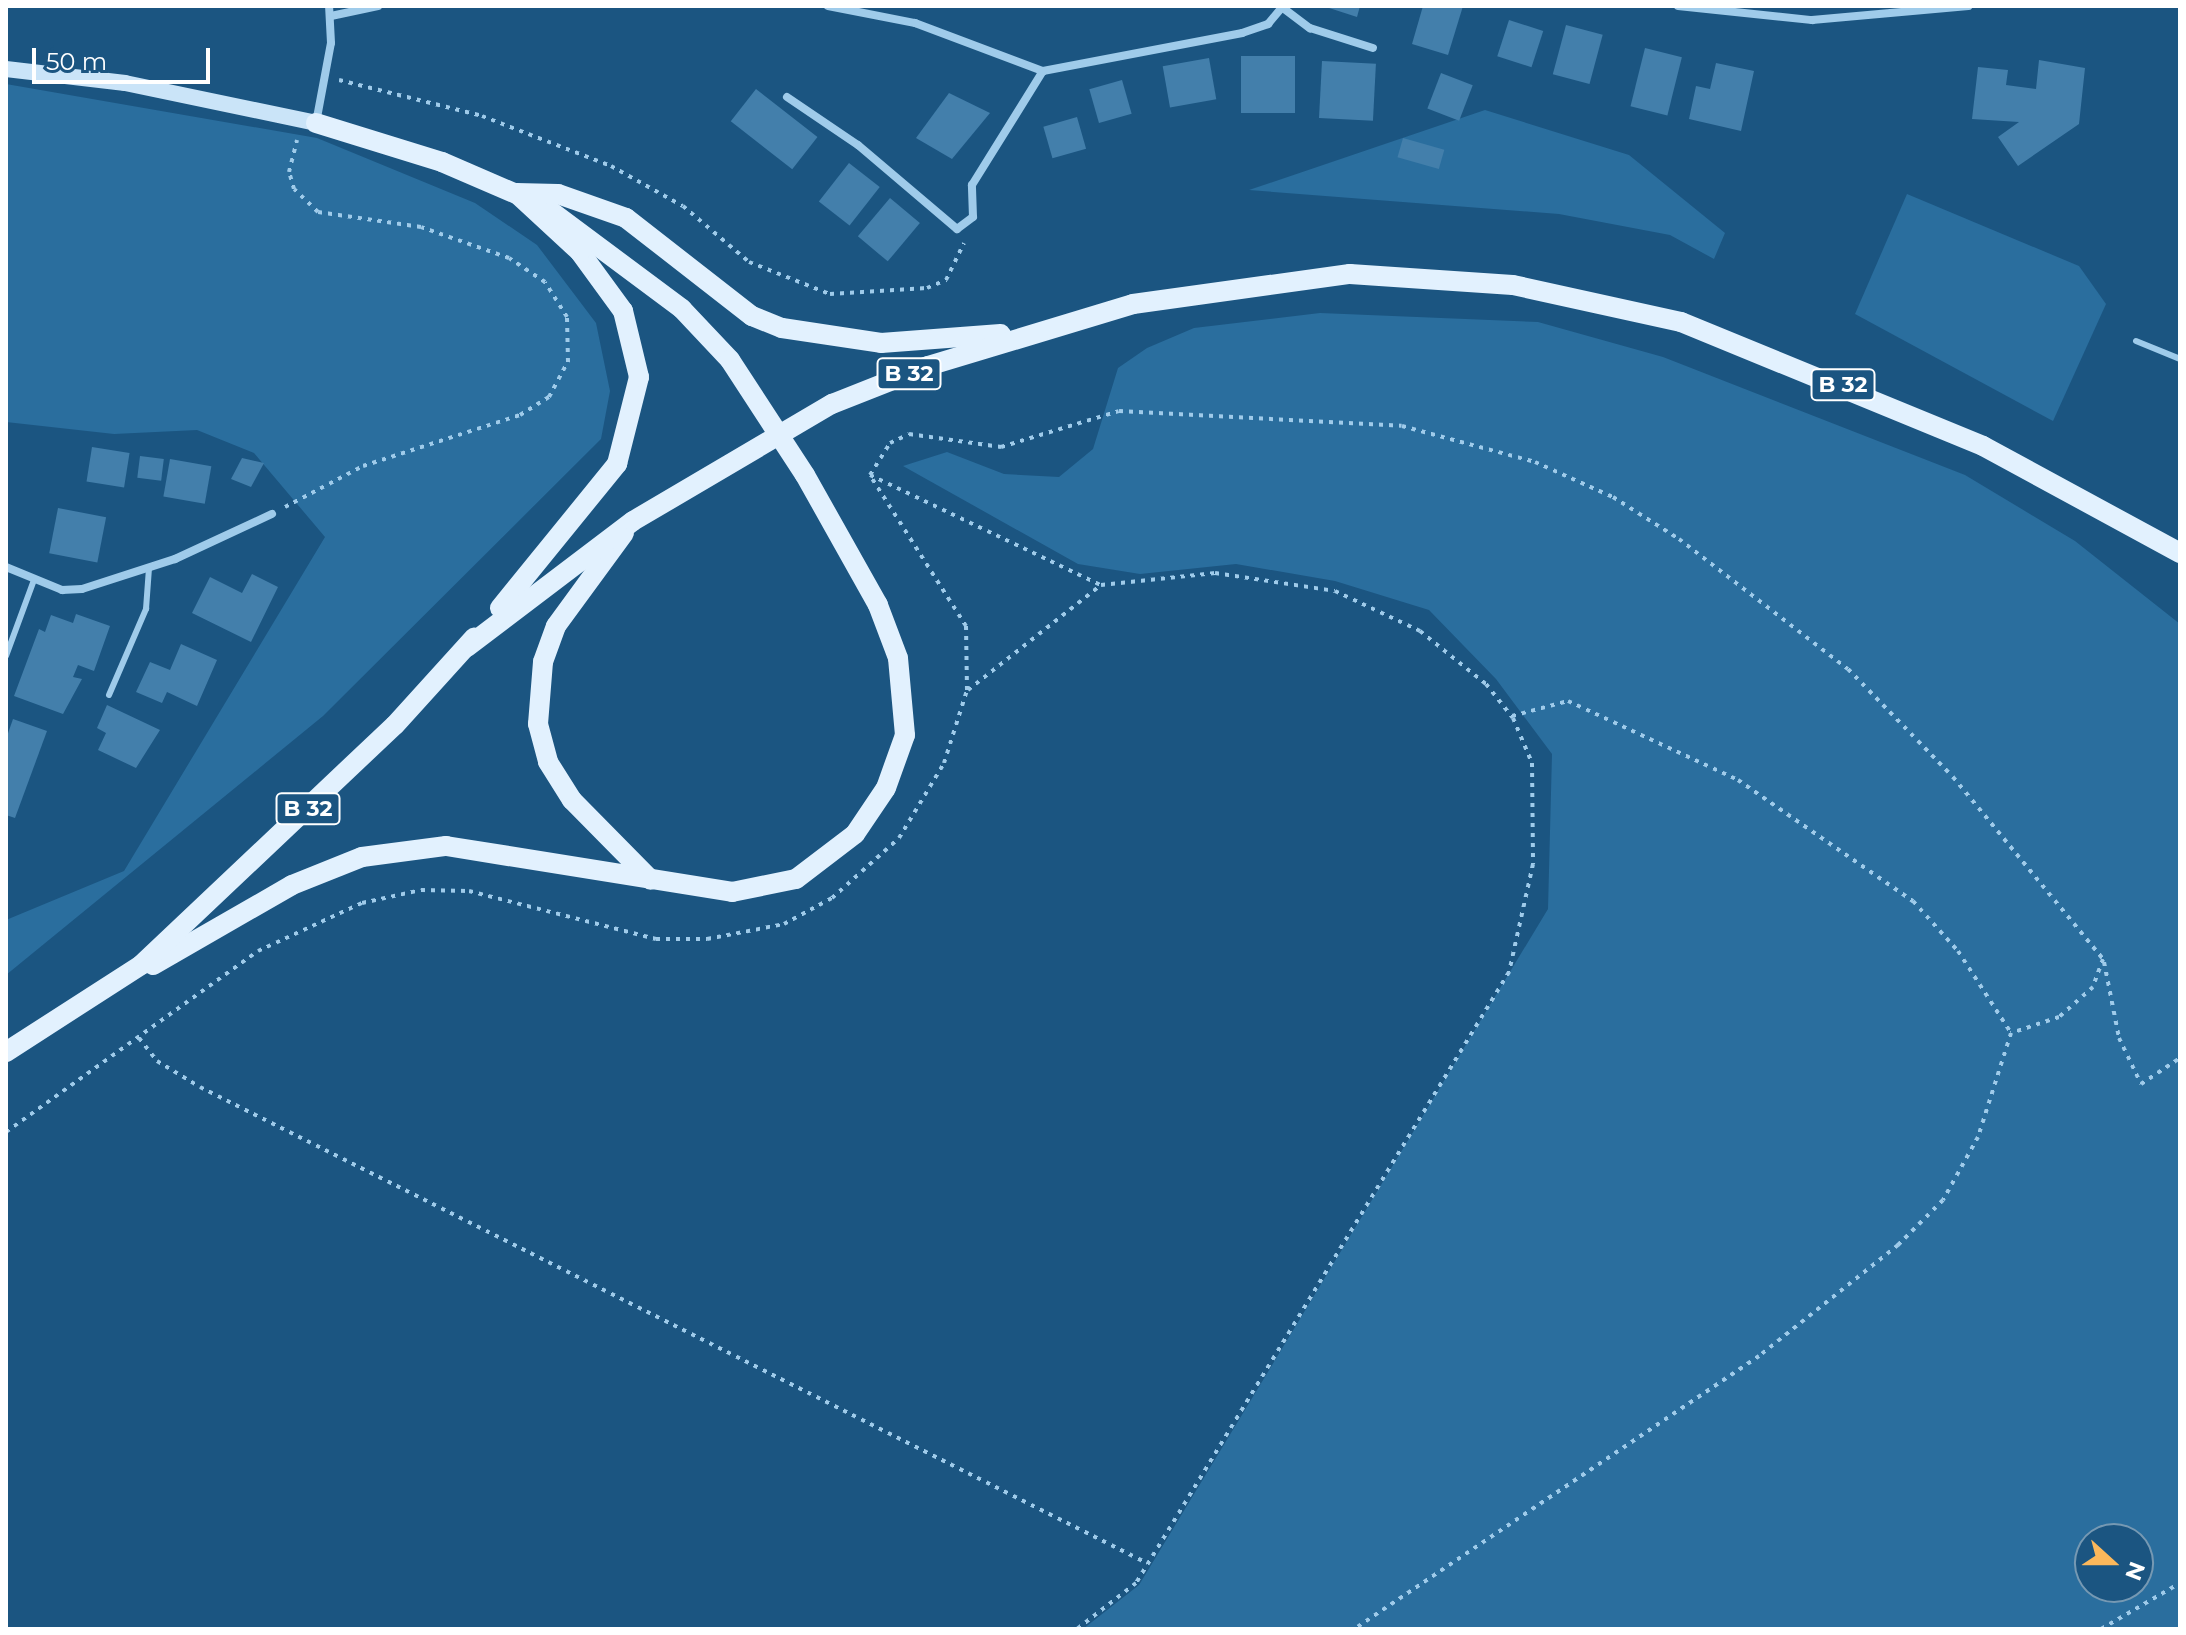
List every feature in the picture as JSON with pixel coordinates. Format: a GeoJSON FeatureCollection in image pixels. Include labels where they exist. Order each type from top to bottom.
{"type":"FeatureCollection","features":[{"type":"Feature","properties":{"kind":"main road"},"geometry":{"type":"LineString","coordinates":[[6,69],[125,83],[309,121],[516,193],[607,248],[730,360],[805,475],[878,605],[898,658],[905,735],[886,788],[855,834],[796,879],[732,892],[446,846],[362,857],[292,885],[156,964],[141,965]]}},
{"type":"Feature","properties":{"kind":"main road"},"geometry":{"type":"LineString","coordinates":[[516,193],[558,194],[626,218],[752,316],[782,328],[881,343],[1037,330]]}},
{"type":"Feature","properties":{"kind":"main road"},"geometry":{"type":"LineString","coordinates":[[467,647],[617,464],[639,377],[623,311],[580,252],[516,193]]}},
{"type":"Feature","properties":{"kind":"main road","name":"B 32"},"geometry":{"type":"LineString","coordinates":[[6,1052],[141,965],[395,725],[467,647],[633,521],[832,404],[1037,330],[1197,291],[1350,274],[1546,290],[1681,322],[1800,367],[1983,446],[2180,553]]}},
{"type":"Feature","properties":{"kind":"main road"},"geometry":{"type":"LineString","coordinates":[[633,521],[556,626],[543,662],[538,724],[548,762],[572,800],[651,880]]}},
{"type":"Feature","properties":{"kind":"street"},"geometry":{"type":"LineString","coordinates":[[309,121],[325,78],[331,16],[329,6]]}},
{"type":"Feature","properties":{"kind":"street"},"geometry":{"type":"LineString","coordinates":[[331,16],[378,6]]}},
{"type":"Feature","properties":{"kind":"street"},"geometry":{"type":"LineString","coordinates":[[828,6],[915,23],[1043,71],[1242,33],[1268,24],[1283,7],[1310,28],[1373,48]]}},
{"type":"Feature","properties":{"kind":"street"},"geometry":{"type":"LineString","coordinates":[[1678,6],[1812,20],[1968,6]]}},
{"type":"Feature","properties":{"kind":"street"},"geometry":{"type":"LineString","coordinates":[[787,97],[957,229],[973,217],[972,185],[983,163],[1043,71]]}},
{"type":"Feature","properties":{"kind":"street"},"geometry":{"type":"LineString","coordinates":[[6,567],[34,580],[82,589],[149,568],[272,514]]}},
{"type":"Feature","properties":{"kind":"lane"},"geometry":{"type":"LineString","coordinates":[[2136,341],[2180,359]]}},
{"type":"Feature","properties":{"kind":"lane"},"geometry":{"type":"LineString","coordinates":[[109,695],[146,609],[149,568]]}},
{"type":"Feature","properties":{"kind":"lane"},"geometry":{"type":"LineString","coordinates":[[6,656],[34,580]]}},
{"type":"Feature","properties":{"kind":"path"},"geometry":{"type":"LineString","coordinates":[[325,78],[482,116],[611,166],[683,206],[749,262],[830,294],[927,288],[946,280],[960,261]]}},
{"type":"Feature","properties":{"kind":"path"},"geometry":{"type":"LineString","coordinates":[[272,514],[363,466],[520,415],[549,397],[568,362],[567,317],[545,282],[509,258],[421,227],[318,212],[294,189],[289,172],[309,121]]}},
{"type":"Feature","properties":{"kind":"path"},"geometry":{"type":"LineString","coordinates":[[870,475],[890,443],[909,434],[1001,447],[1119,411],[1402,426],[1535,462],[1613,497],[1679,539],[1848,669],[1953,777],[2103,959],[2119,1038],[2141,1084],[2180,1058]]}},
{"type":"Feature","properties":{"kind":"path"},"geometry":{"type":"LineString","coordinates":[[870,475],[1101,585],[1215,573],[1335,591],[1420,631],[1486,684],[1513,718],[1532,763],[1533,864],[1509,972],[1136,1583],[1077,1629]]}},
{"type":"Feature","properties":{"kind":"path"},"geometry":{"type":"LineString","coordinates":[[6,1132],[306,923],[421,890],[469,891],[656,939],[784,924],[832,898],[899,838],[944,763],[967,690],[966,626],[870,475]]}},
{"type":"Feature","properties":{"kind":"path"},"geometry":{"type":"LineString","coordinates":[[967,690],[1101,585]]}},
{"type":"Feature","properties":{"kind":"path"},"geometry":{"type":"LineString","coordinates":[[1513,718],[1568,701],[1738,780],[1839,845],[1913,901],[1958,951],[2011,1033]]}},
{"type":"Feature","properties":{"kind":"path"},"geometry":{"type":"LineString","coordinates":[[2011,1033],[2059,1017],[2093,987],[2103,959]]}},
{"type":"Feature","properties":{"kind":"path"},"geometry":{"type":"LineString","coordinates":[[1354,1629],[1759,1356],[1898,1245],[1943,1200],[1978,1137],[2011,1033]]}},
{"type":"Feature","properties":{"kind":"path"},"geometry":{"type":"LineString","coordinates":[[139,1038],[157,1061],[200,1087],[1147,1563]]}},
{"type":"Feature","properties":{"kind":"path"},"geometry":{"type":"LineString","coordinates":[[2101,1629],[2180,1583]]}},
{"type":"Feature","properties":{"kind":"shaded area"},"geometry":{"type":"Polygon","coordinates":[[[6,84],[317,138],[475,203],[537,245],[596,323],[610,391],[601,439],[323,716],[6,975],[6,920],[124,871],[325,537],[254,453],[197,430],[114,434],[6,422],[6,84]]]}},
{"type":"Feature","properties":{"kind":"shaded area"},"geometry":{"type":"Polygon","coordinates":[[[1485,110],[1629,155],[1725,233],[1714,259],[1670,235],[1559,214],[1249,190],[1485,110]]]}},
{"type":"Feature","properties":{"kind":"shaded area"},"geometry":{"type":"Polygon","coordinates":[[[1907,194],[2079,266],[2106,304],[2053,421],[1855,314],[1907,194]]]}},
{"type":"Feature","properties":{"kind":"shaded area"},"geometry":{"type":"Polygon","coordinates":[[[1320,313],[1538,322],[1663,357],[1965,475],[2075,541],[2180,624],[2180,1629],[1083,1629],[1139,1585],[1548,909],[1552,754],[1496,679],[1429,610],[1335,581],[1236,564],[1140,574],[1078,564],[903,466],[947,452],[1004,474],[1059,477],[1093,449],[1118,368],[1147,348],[1194,328],[1320,313]]]}},
{"type":"Feature","properties":{"kind":"building"},"geometry":{"type":"Polygon","coordinates":[[[1323,6],[1360,6],[1357,17],[1323,6]]]}},
{"type":"Feature","properties":{"kind":"building"},"geometry":{"type":"Polygon","coordinates":[[[1423,6],[1463,6],[1448,55],[1412,44],[1423,6]]]}},
{"type":"Feature","properties":{"kind":"building"},"geometry":{"type":"Polygon","coordinates":[[[1509,20],[1543,31],[1531,67],[1497,56],[1509,20]]]}},
{"type":"Feature","properties":{"kind":"building"},"geometry":{"type":"Polygon","coordinates":[[[1566,25],[1603,35],[1590,84],[1553,74],[1566,25]]]}},
{"type":"Feature","properties":{"kind":"building"},"geometry":{"type":"Polygon","coordinates":[[[1645,48],[1682,57],[1667,115],[1630,106],[1645,48]]]}},
{"type":"Feature","properties":{"kind":"building"},"geometry":{"type":"Polygon","coordinates":[[[1241,56],[1295,56],[1295,113],[1241,113],[1241,56]]]}},
{"type":"Feature","properties":{"kind":"building"},"geometry":{"type":"Polygon","coordinates":[[[1209,58],[1216,99],[1170,108],[1163,66],[1209,58]]]}},
{"type":"Feature","properties":{"kind":"building"},"geometry":{"type":"Polygon","coordinates":[[[2039,60],[2085,68],[2079,124],[2018,166],[1998,137],[2019,122],[1972,119],[1978,67],[2008,70],[2006,85],[2036,89],[2039,60]]]}},
{"type":"Feature","properties":{"kind":"building"},"geometry":{"type":"Polygon","coordinates":[[[1322,61],[1376,64],[1373,121],[1319,118],[1322,61]]]}},
{"type":"Feature","properties":{"kind":"building"},"geometry":{"type":"Polygon","coordinates":[[[1716,63],[1754,71],[1741,131],[1689,119],[1696,86],[1710,89],[1716,63]]]}},
{"type":"Feature","properties":{"kind":"building"},"geometry":{"type":"Polygon","coordinates":[[[1441,73],[1473,85],[1459,121],[1427,108],[1441,73]]]}},
{"type":"Feature","properties":{"kind":"building"},"geometry":{"type":"Polygon","coordinates":[[[1122,80],[1132,114],[1099,123],[1089,89],[1122,80]]]}},
{"type":"Feature","properties":{"kind":"building"},"geometry":{"type":"Polygon","coordinates":[[[756,89],[817,137],[792,169],[731,121],[756,89]]]}},
{"type":"Feature","properties":{"kind":"building"},"geometry":{"type":"Polygon","coordinates":[[[949,93],[990,113],[952,159],[916,138],[949,93]]]}},
{"type":"Feature","properties":{"kind":"building"},"geometry":{"type":"Polygon","coordinates":[[[1077,117],[1086,149],[1052,158],[1043,127],[1077,117]]]}},
{"type":"Feature","properties":{"kind":"building"},"geometry":{"type":"Polygon","coordinates":[[[1403,138],[1444,150],[1439,169],[1397,157],[1403,138]]]}},
{"type":"Feature","properties":{"kind":"building"},"geometry":{"type":"Polygon","coordinates":[[[849,163],[880,187],[850,226],[819,202],[849,163]]]}},
{"type":"Feature","properties":{"kind":"building"},"geometry":{"type":"Polygon","coordinates":[[[890,198],[920,223],[888,261],[858,236],[890,198]]]}},
{"type":"Feature","properties":{"kind":"building"},"geometry":{"type":"Polygon","coordinates":[[[92,447],[130,453],[124,488],[87,482],[92,447]]]}},
{"type":"Feature","properties":{"kind":"building"},"geometry":{"type":"Polygon","coordinates":[[[140,456],[164,459],[161,481],[137,478],[140,456]]]}},
{"type":"Feature","properties":{"kind":"building"},"geometry":{"type":"Polygon","coordinates":[[[242,458],[264,463],[251,487],[231,479],[242,458]]]}},
{"type":"Feature","properties":{"kind":"building"},"geometry":{"type":"Polygon","coordinates":[[[170,459],[211,466],[205,504],[163,496],[170,459]]]}},
{"type":"Feature","properties":{"kind":"building"},"geometry":{"type":"Polygon","coordinates":[[[58,508],[106,517],[97,563],[49,553],[58,508]]]}},
{"type":"Feature","properties":{"kind":"building"},"geometry":{"type":"Polygon","coordinates":[[[252,574],[278,587],[251,642],[192,613],[210,577],[242,593],[252,574]]]}},
{"type":"Feature","properties":{"kind":"building"},"geometry":{"type":"Polygon","coordinates":[[[76,614],[110,626],[94,671],[78,665],[73,677],[82,679],[63,714],[14,696],[39,629],[45,632],[51,615],[73,623],[76,614]]]}},
{"type":"Feature","properties":{"kind":"building"},"geometry":{"type":"Polygon","coordinates":[[[181,644],[217,660],[197,706],[167,692],[162,703],[136,692],[150,662],[170,670],[181,644]]]}},
{"type":"Feature","properties":{"kind":"building"},"geometry":{"type":"Polygon","coordinates":[[[107,705],[160,730],[136,768],[98,750],[106,733],[97,728],[107,705]]]}},
{"type":"Feature","properties":{"kind":"building"},"geometry":{"type":"Polygon","coordinates":[[[13,719],[47,731],[15,818],[6,815],[6,739],[13,719]]]}}]}
